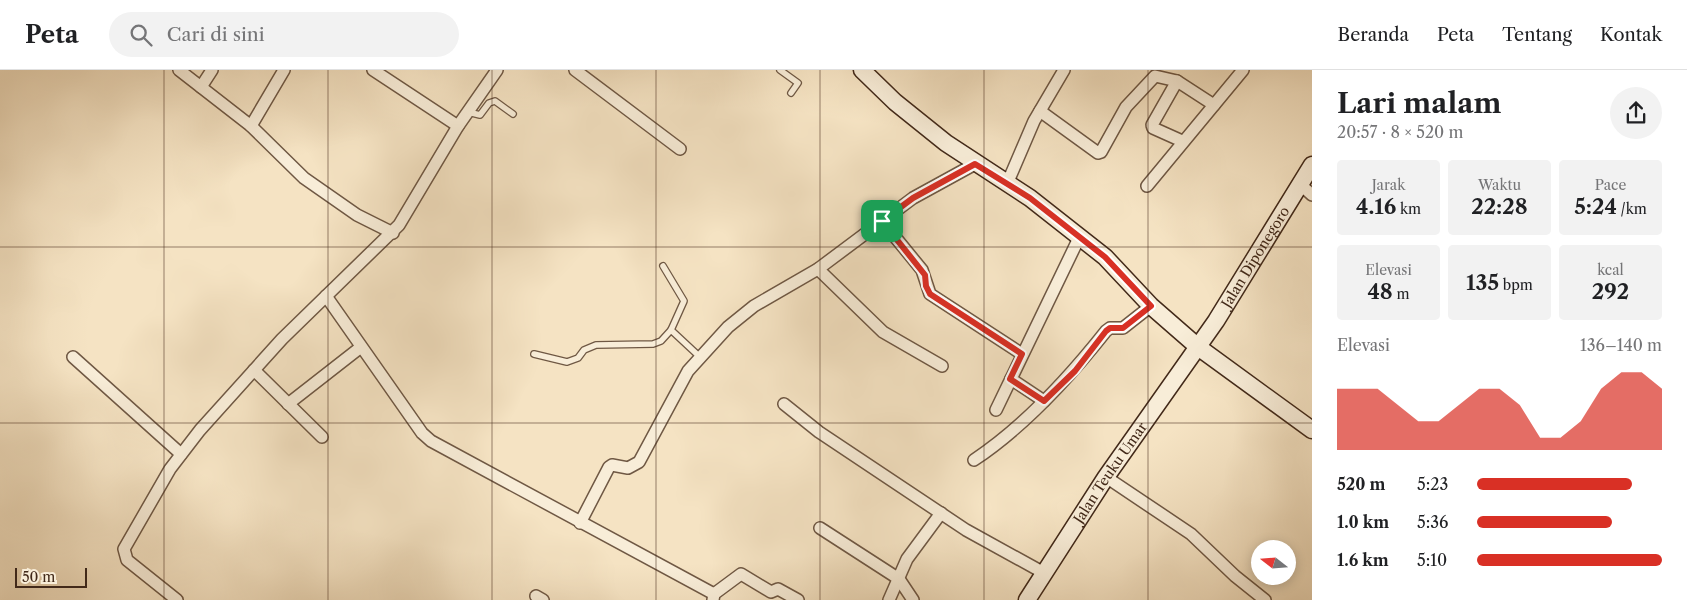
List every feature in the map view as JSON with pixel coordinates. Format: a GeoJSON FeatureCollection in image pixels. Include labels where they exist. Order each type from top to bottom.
{"type":"FeatureCollection","features":[{"type":"Feature","properties":{"kind":"main road"},"geometry":{"type":"LineString","coordinates":[[862,70],[895,102],[975,164],[1056,217],[1079,238],[1105,257],[1151,306],[1198,347],[1312,430]]}},
{"type":"Feature","properties":{"kind":"main road","name":"Jalan Diponegoro"},"geometry":{"type":"LineString","coordinates":[[1198,347],[1306,190],[1312,165]]}},
{"type":"Feature","properties":{"kind":"main road","name":"Jalan Teuku Umar"},"geometry":{"type":"LineString","coordinates":[[1027,600],[1106,476],[1198,347]]}},
{"type":"Feature","properties":{"kind":"street"},"geometry":{"type":"LineString","coordinates":[[179,70],[251,126],[304,178],[358,215],[392,233]]}},
{"type":"Feature","properties":{"kind":"street"},"geometry":{"type":"LineString","coordinates":[[201,87],[212,70]]}},
{"type":"Feature","properties":{"kind":"street"},"geometry":{"type":"LineString","coordinates":[[251,126],[284,70]]}},
{"type":"Feature","properties":{"kind":"street"},"geometry":{"type":"LineString","coordinates":[[373,70],[458,126]]}},
{"type":"Feature","properties":{"kind":"street"},"geometry":{"type":"LineString","coordinates":[[177,600],[127,560],[124,549],[138,522],[181,454],[254,370],[326,296],[392,233],[408,211],[458,126],[497,70]]}},
{"type":"Feature","properties":{"kind":"street"},"geometry":{"type":"LineString","coordinates":[[575,70],[680,149]]}},
{"type":"Feature","properties":{"kind":"street"},"geometry":{"type":"LineString","coordinates":[[1147,186],[1182,141],[1243,70]]}},
{"type":"Feature","properties":{"kind":"street"},"geometry":{"type":"LineString","coordinates":[[1007,184],[1059,71]]}},
{"type":"Feature","properties":{"kind":"street"},"geometry":{"type":"LineString","coordinates":[[1040,111],[1098,153],[1101,152],[1126,107],[1151,79],[1160,75],[1176,81],[1214,106]]}},
{"type":"Feature","properties":{"kind":"street"},"geometry":{"type":"LineString","coordinates":[[1176,81],[1152,124],[1153,128],[1182,141]]}},
{"type":"Feature","properties":{"kind":"street"},"geometry":{"type":"LineString","coordinates":[[580,523],[609,467],[612,465],[628,468],[634,466],[646,453],[666,409],[700,356],[728,328],[754,306],[818,269],[913,198],[975,164]]}},
{"type":"Feature","properties":{"kind":"street"},"geometry":{"type":"LineString","coordinates":[[882,221],[925,275],[926,286],[930,294],[1022,354]]}},
{"type":"Feature","properties":{"kind":"street"},"geometry":{"type":"LineString","coordinates":[[996,410],[1079,238]]}},
{"type":"Feature","properties":{"kind":"street"},"geometry":{"type":"LineString","coordinates":[[818,269],[883,332],[942,366]]}},
{"type":"Feature","properties":{"kind":"street"},"geometry":{"type":"LineString","coordinates":[[326,296],[422,433],[431,441],[713,597],[741,574],[771,592],[778,588],[798,600]]}},
{"type":"Feature","properties":{"kind":"street"},"geometry":{"type":"LineString","coordinates":[[974,460],[1003,440],[1075,371],[1106,331],[1110,328],[1123,328],[1151,306]]}},
{"type":"Feature","properties":{"kind":"street"},"geometry":{"type":"LineString","coordinates":[[288,404],[361,347]]}},
{"type":"Feature","properties":{"kind":"street"},"geometry":{"type":"LineString","coordinates":[[73,357],[181,454]]}},
{"type":"Feature","properties":{"kind":"street"},"geometry":{"type":"LineString","coordinates":[[254,370],[322,437]]}},
{"type":"Feature","properties":{"kind":"street"},"geometry":{"type":"LineString","coordinates":[[1010,379],[1044,401]]}},
{"type":"Feature","properties":{"kind":"street"},"geometry":{"type":"LineString","coordinates":[[784,404],[820,432],[966,530],[1044,573]]}},
{"type":"Feature","properties":{"kind":"street"},"geometry":{"type":"LineString","coordinates":[[1106,476],[1191,534],[1265,600]]}},
{"type":"Feature","properties":{"kind":"street"},"geometry":{"type":"LineString","coordinates":[[889,600],[907,559],[941,513]]}},
{"type":"Feature","properties":{"kind":"street"},"geometry":{"type":"LineString","coordinates":[[820,528],[899,579],[912,600]]}},
{"type":"Feature","properties":{"kind":"lane"},"geometry":{"type":"LineString","coordinates":[[780,70],[798,83],[791,93]]}},
{"type":"Feature","properties":{"kind":"lane"},"geometry":{"type":"LineString","coordinates":[[468,112],[480,115],[489,103],[495,101],[513,114]]}},
{"type":"Feature","properties":{"kind":"lane"},"geometry":{"type":"LineString","coordinates":[[534,354],[567,362],[573,361],[591,346],[653,344],[661,341],[671,330],[684,300],[663,266]]}},
{"type":"Feature","properties":{"kind":"lane"},"geometry":{"type":"LineString","coordinates":[[671,330],[700,356]]}},
{"type":"Feature","properties":{"kind":"route"},"geometry":{"type":"LineString","coordinates":[[975,164],[1030,198],[1056,217],[1079,238],[1105,257],[1151,306],[1123,328],[1110,328],[1106,331],[1075,371],[1044,401],[1010,379],[1022,354],[930,294],[927,291],[925,275],[922,270],[882,221],[913,198],[975,164]]}}]}
